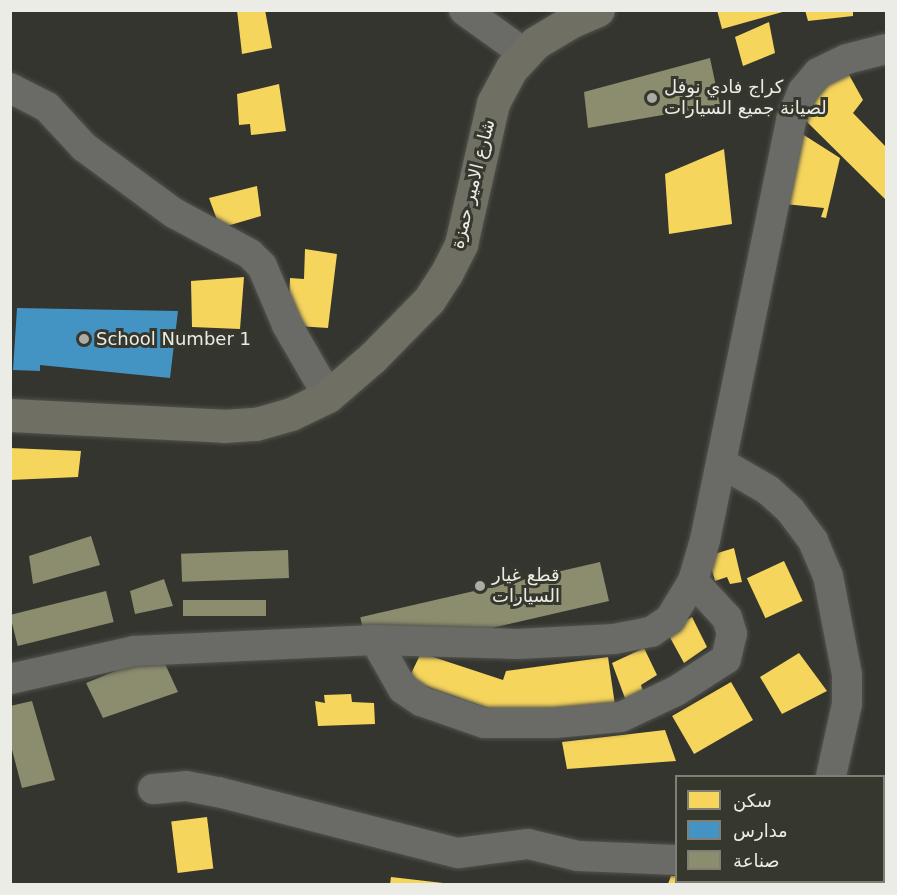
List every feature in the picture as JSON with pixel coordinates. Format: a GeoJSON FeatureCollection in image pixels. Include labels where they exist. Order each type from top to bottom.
{"type":"FeatureCollection","features":[{"type":"Feature","properties":{"kind":"main road","name":"شارع الامير حمزة"},"geometry":{"type":"LineString","coordinates":[[10,415],[224,426],[256,424],[291,414],[328,396],[372,358],[429,300],[446,274],[461,244],[493,104],[512,68],[525,54],[572,21],[598,10]]}},
{"type":"Feature","properties":{"kind":"street"},"geometry":{"type":"LineString","coordinates":[[464,10],[525,54]]}},
{"type":"Feature","properties":{"kind":"street"},"geometry":{"type":"LineString","coordinates":[[10,679],[134,651],[375,640],[518,644],[614,639],[651,632],[670,619],[693,581],[723,464],[795,110],[803,91],[818,73],[847,59],[886,49]]}},
{"type":"Feature","properties":{"kind":"street"},"geometry":{"type":"LineString","coordinates":[[10,88],[47,107],[84,147],[174,213],[250,254],[262,266],[287,325],[328,396]]}},
{"type":"Feature","properties":{"kind":"street"},"geometry":{"type":"LineString","coordinates":[[723,464],[768,490],[790,510],[813,541],[828,576],[847,675],[847,704],[831,775]]}},
{"type":"Feature","properties":{"kind":"street"},"geometry":{"type":"LineString","coordinates":[[375,640],[403,689],[421,701],[484,723],[555,723],[621,717],[676,691],[726,659],[732,634],[727,618],[693,581]]}},
{"type":"Feature","properties":{"kind":"street"},"geometry":{"type":"LineString","coordinates":[[153,789],[186,786],[218,792],[458,853],[528,844],[578,856],[675,860]]}},
{"type":"Feature","properties":{"kind":"building: سكن"},"geometry":{"type":"Polygon","coordinates":[[[237,10],[265,10],[272,48],[242,54],[237,10]]]}},
{"type":"Feature","properties":{"kind":"building: سكن"},"geometry":{"type":"Polygon","coordinates":[[[717,10],[786,10],[786,11],[722,29],[717,10]]]}},
{"type":"Feature","properties":{"kind":"building: سكن"},"geometry":{"type":"Polygon","coordinates":[[[805,10],[853,10],[853,16],[808,21],[805,10]]]}},
{"type":"Feature","properties":{"kind":"building: سكن"},"geometry":{"type":"Polygon","coordinates":[[[769,22],[775,53],[743,66],[735,37],[769,22]]]}},
{"type":"Feature","properties":{"kind":"building: سكن"},"geometry":{"type":"Polygon","coordinates":[[[848,73],[863,100],[853,113],[886,147],[886,200],[800,115],[808,91],[848,73]]]}},
{"type":"Feature","properties":{"kind":"building: سكن"},"geometry":{"type":"Polygon","coordinates":[[[279,84],[286,131],[251,135],[250,124],[239,125],[237,94],[279,84]]]}},
{"type":"Feature","properties":{"kind":"building: سكن"},"geometry":{"type":"Polygon","coordinates":[[[796,130],[840,158],[826,218],[821,217],[824,208],[785,204],[796,130]]]}},
{"type":"Feature","properties":{"kind":"building: سكن"},"geometry":{"type":"Polygon","coordinates":[[[724,149],[732,224],[669,234],[665,174],[724,149]]]}},
{"type":"Feature","properties":{"kind":"building: سكن"},"geometry":{"type":"Polygon","coordinates":[[[257,186],[261,216],[220,228],[209,198],[257,186]]]}},
{"type":"Feature","properties":{"kind":"building: سكن"},"geometry":{"type":"Polygon","coordinates":[[[305,249],[337,254],[328,328],[297,326],[289,301],[290,278],[304,279],[305,249]]]}},
{"type":"Feature","properties":{"kind":"building: سكن"},"geometry":{"type":"Polygon","coordinates":[[[244,277],[240,329],[192,327],[191,281],[244,277]]]}},
{"type":"Feature","properties":{"kind":"building: سكن"},"geometry":{"type":"Polygon","coordinates":[[[10,448],[81,451],[78,477],[10,480],[10,448]]]}},
{"type":"Feature","properties":{"kind":"building: سكن"},"geometry":{"type":"Polygon","coordinates":[[[734,548],[742,582],[730,584],[727,577],[715,581],[708,556],[734,548]]]}},
{"type":"Feature","properties":{"kind":"building: سكن"},"geometry":{"type":"Polygon","coordinates":[[[784,561],[803,601],[765,618],[747,578],[784,561]]]}},
{"type":"Feature","properties":{"kind":"building: سكن"},"geometry":{"type":"Polygon","coordinates":[[[692,617],[707,647],[684,663],[667,632],[692,617]]]}},
{"type":"Feature","properties":{"kind":"building: سكن"},"geometry":{"type":"Polygon","coordinates":[[[644,648],[657,675],[641,685],[643,691],[626,701],[612,663],[644,648]]]}},
{"type":"Feature","properties":{"kind":"building: سكن"},"geometry":{"type":"Polygon","coordinates":[[[421,653],[503,680],[506,671],[608,657],[615,705],[502,713],[408,680],[421,653]]]}},
{"type":"Feature","properties":{"kind":"building: سكن"},"geometry":{"type":"Polygon","coordinates":[[[799,653],[827,691],[782,714],[760,677],[799,653]]]}},
{"type":"Feature","properties":{"kind":"building: سكن"},"geometry":{"type":"Polygon","coordinates":[[[731,682],[753,720],[694,754],[672,716],[731,682]]]}},
{"type":"Feature","properties":{"kind":"building: سكن"},"geometry":{"type":"Polygon","coordinates":[[[351,694],[352,702],[374,703],[375,724],[318,726],[315,701],[325,703],[324,695],[351,694]]]}},
{"type":"Feature","properties":{"kind":"building: سكن"},"geometry":{"type":"Polygon","coordinates":[[[665,730],[676,761],[567,769],[562,742],[665,730]]]}},
{"type":"Feature","properties":{"kind":"building: سكن"},"geometry":{"type":"Polygon","coordinates":[[[207,817],[213,869],[178,873],[171,821],[207,817]]]}},
{"type":"Feature","properties":{"kind":"building: سكن"},"geometry":{"type":"Polygon","coordinates":[[[671,876],[675,876],[675,883],[706,883],[705,884],[668,884],[671,876]]]}},
{"type":"Feature","properties":{"kind":"building: سكن"},"geometry":{"type":"Polygon","coordinates":[[[391,877],[443,883],[443,884],[390,884],[391,877]]]}},
{"type":"Feature","properties":{"kind":"building: مدارس"},"geometry":{"type":"Polygon","coordinates":[[[17,308],[178,311],[170,378],[40,365],[40,371],[13,370],[17,308]]]}},
{"type":"Feature","properties":{"kind":"building: صناعة","name":"كراج فادي نوفل لصيانة جميع السيارات"},"geometry":{"type":"Polygon","coordinates":[[[710,58],[720,105],[588,128],[584,92],[710,58]]]}},
{"type":"Feature","properties":{"kind":"building: صناعة"},"geometry":{"type":"Polygon","coordinates":[[[91,536],[100,565],[33,584],[29,556],[91,536]]]}},
{"type":"Feature","properties":{"kind":"building: صناعة"},"geometry":{"type":"Polygon","coordinates":[[[288,550],[289,578],[182,582],[181,554],[288,550]]]}},
{"type":"Feature","properties":{"kind":"building: صناعة"},"geometry":{"type":"Polygon","coordinates":[[[600,562],[609,601],[369,656],[360,617],[600,562]]]}},
{"type":"Feature","properties":{"kind":"building: صناعة"},"geometry":{"type":"Polygon","coordinates":[[[164,579],[173,606],[135,614],[130,591],[164,579]]]}},
{"type":"Feature","properties":{"kind":"building: صناعة"},"geometry":{"type":"Polygon","coordinates":[[[106,591],[114,622],[18,646],[10,615],[106,591]]]}},
{"type":"Feature","properties":{"kind":"building: صناعة"},"geometry":{"type":"Polygon","coordinates":[[[183,600],[266,600],[266,616],[183,616],[183,600]]]}},
{"type":"Feature","properties":{"kind":"building: صناعة"},"geometry":{"type":"Polygon","coordinates":[[[160,653],[178,692],[103,718],[86,683],[160,653]]]}},
{"type":"Feature","properties":{"kind":"building: صناعة"},"geometry":{"type":"Polygon","coordinates":[[[32,701],[55,780],[22,788],[10,742],[10,706],[32,701]]]}},
{"type":"Feature","properties":{"kind":"place","name":"كراج فادي نوفل لصيانة جميع السيارات"},"geometry":{"type":"Point","coordinates":[652,98]}},
{"type":"Feature","properties":{"kind":"place","name":"School Number 1"},"geometry":{"type":"Point","coordinates":[84,339]}},
{"type":"Feature","properties":{"kind":"place","name":"قطع غيار السيارات"},"geometry":{"type":"Point","coordinates":[480,586]}}]}
